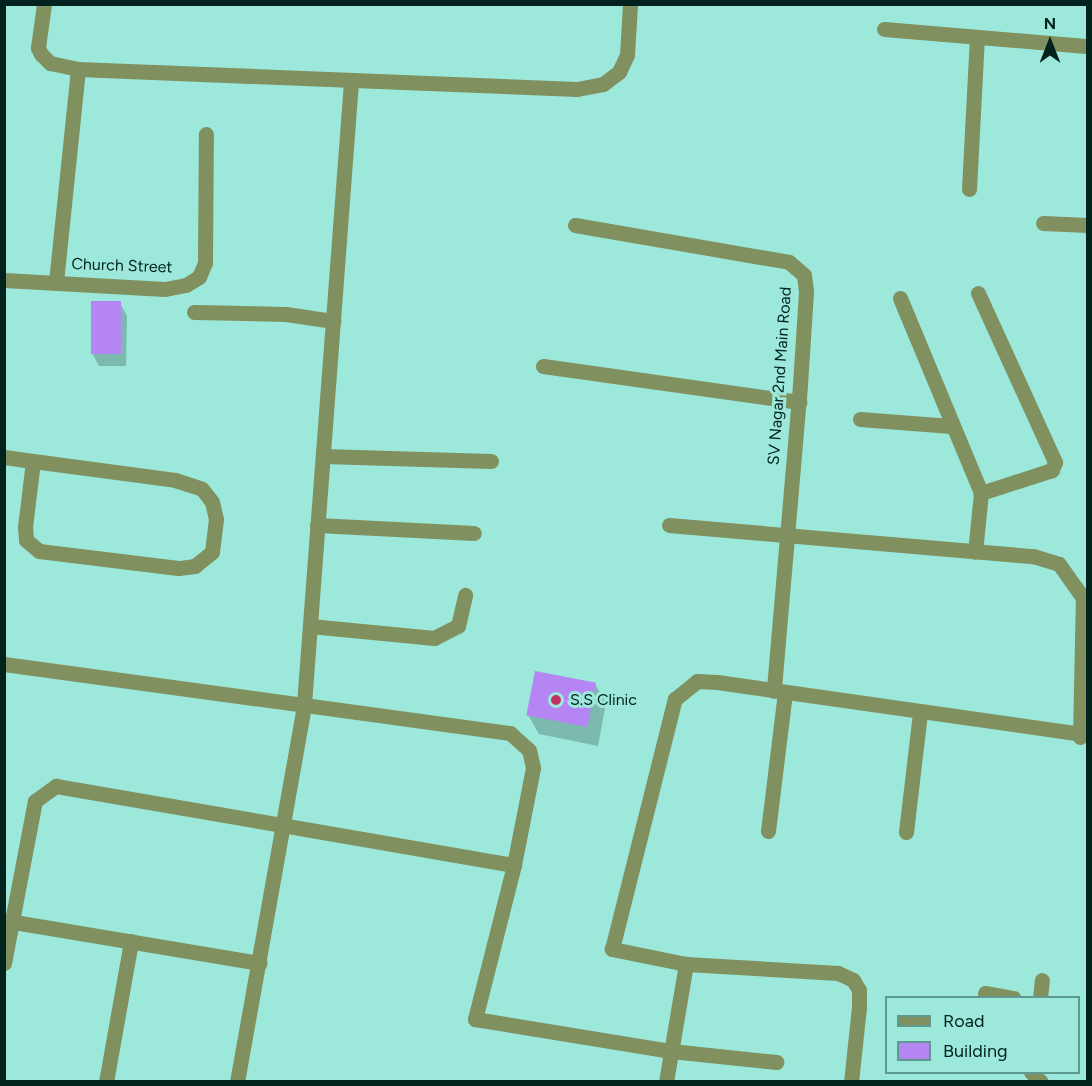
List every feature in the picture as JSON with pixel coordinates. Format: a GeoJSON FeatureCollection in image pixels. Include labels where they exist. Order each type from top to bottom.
{"type":"FeatureCollection","features":[{"type":"Feature","properties":{"kind":"street"},"geometry":{"type":"LineString","coordinates":[[44,4],[38,48],[41,54],[50,63],[78,69],[351,82],[577,89],[603,84],[619,72],[627,55],[630,4]]}},
{"type":"Feature","properties":{"kind":"street"},"geometry":{"type":"LineString","coordinates":[[884,29],[1088,46]]}},
{"type":"Feature","properties":{"kind":"street"},"geometry":{"type":"LineString","coordinates":[[969,189],[977,37]]}},
{"type":"Feature","properties":{"kind":"street"},"geometry":{"type":"LineString","coordinates":[[56,282],[78,69]]}},
{"type":"Feature","properties":{"kind":"street"},"geometry":{"type":"LineString","coordinates":[[237,1082],[260,963],[304,704],[351,82]]}},
{"type":"Feature","properties":{"kind":"street","name":"Church Street"},"geometry":{"type":"LineString","coordinates":[[4,280],[165,289],[186,285],[200,277],[205,263],[206,134]]}},
{"type":"Feature","properties":{"kind":"street"},"geometry":{"type":"LineString","coordinates":[[1043,223],[1088,225]]}},
{"type":"Feature","properties":{"kind":"street","name":"SV Nagar 2nd Main Road"},"geometry":{"type":"LineString","coordinates":[[575,225],[797,266],[804,275],[806,292],[799,402],[786,537],[780,692],[768,831]]}},
{"type":"Feature","properties":{"kind":"street"},"geometry":{"type":"LineString","coordinates":[[978,293],[1055,462],[1052,470],[981,493]]}},
{"type":"Feature","properties":{"kind":"street"},"geometry":{"type":"LineString","coordinates":[[900,298],[951,426],[981,493],[975,552]]}},
{"type":"Feature","properties":{"kind":"street"},"geometry":{"type":"LineString","coordinates":[[194,312],[286,314],[333,321]]}},
{"type":"Feature","properties":{"kind":"street"},"geometry":{"type":"LineString","coordinates":[[543,366],[799,402]]}},
{"type":"Feature","properties":{"kind":"street"},"geometry":{"type":"LineString","coordinates":[[860,419],[951,426]]}},
{"type":"Feature","properties":{"kind":"street"},"geometry":{"type":"LineString","coordinates":[[323,456],[491,461]]}},
{"type":"Feature","properties":{"kind":"street"},"geometry":{"type":"LineString","coordinates":[[4,457],[175,480],[202,489],[212,502],[216,519],[212,552],[195,566],[177,567],[39,551],[26,540],[25,527],[33,461]]}},
{"type":"Feature","properties":{"kind":"street"},"geometry":{"type":"LineString","coordinates":[[318,525],[474,533]]}},
{"type":"Feature","properties":{"kind":"street"},"geometry":{"type":"LineString","coordinates":[[669,525],[786,537],[1033,556],[1059,564],[1085,602],[1084,736],[697,681],[675,699],[612,949],[686,964],[838,973],[853,980],[859,990],[859,1007],[851,1082]]}},
{"type":"Feature","properties":{"kind":"street"},"geometry":{"type":"LineString","coordinates":[[310,626],[434,638],[458,626],[465,595]]}},
{"type":"Feature","properties":{"kind":"street"},"geometry":{"type":"LineString","coordinates":[[4,664],[510,733],[521,739],[529,750],[533,768],[514,866],[475,1019],[671,1051],[776,1062]]}},
{"type":"Feature","properties":{"kind":"street"},"geometry":{"type":"LineString","coordinates":[[906,832],[920,713]]}},
{"type":"Feature","properties":{"kind":"street"},"geometry":{"type":"LineString","coordinates":[[4,963],[14,922],[35,801],[56,786],[514,866]]}},
{"type":"Feature","properties":{"kind":"street"},"geometry":{"type":"LineString","coordinates":[[14,922],[260,963]]}},
{"type":"Feature","properties":{"kind":"street"},"geometry":{"type":"LineString","coordinates":[[106,1082],[131,941]]}},
{"type":"Feature","properties":{"kind":"street"},"geometry":{"type":"LineString","coordinates":[[666,1082],[686,964]]}},
{"type":"Feature","properties":{"kind":"street"},"geometry":{"type":"LineString","coordinates":[[1040,996],[1042,980]]}},
{"type":"Feature","properties":{"kind":"street"},"geometry":{"type":"LineString","coordinates":[[985,993],[1002,996]]}},
{"type":"Feature","properties":{"kind":"building"},"geometry":{"type":"Polygon","coordinates":[[[91,301],[121,301],[121,354],[91,354],[91,301]]]}},
{"type":"Feature","properties":{"kind":"building"},"geometry":{"type":"Polygon","coordinates":[[[535,671],[596,683],[587,727],[526,715],[535,671]]]}},
{"type":"Feature","properties":{"kind":"place","name":"S.S Clinic"},"geometry":{"type":"Point","coordinates":[556,700]}}]}
